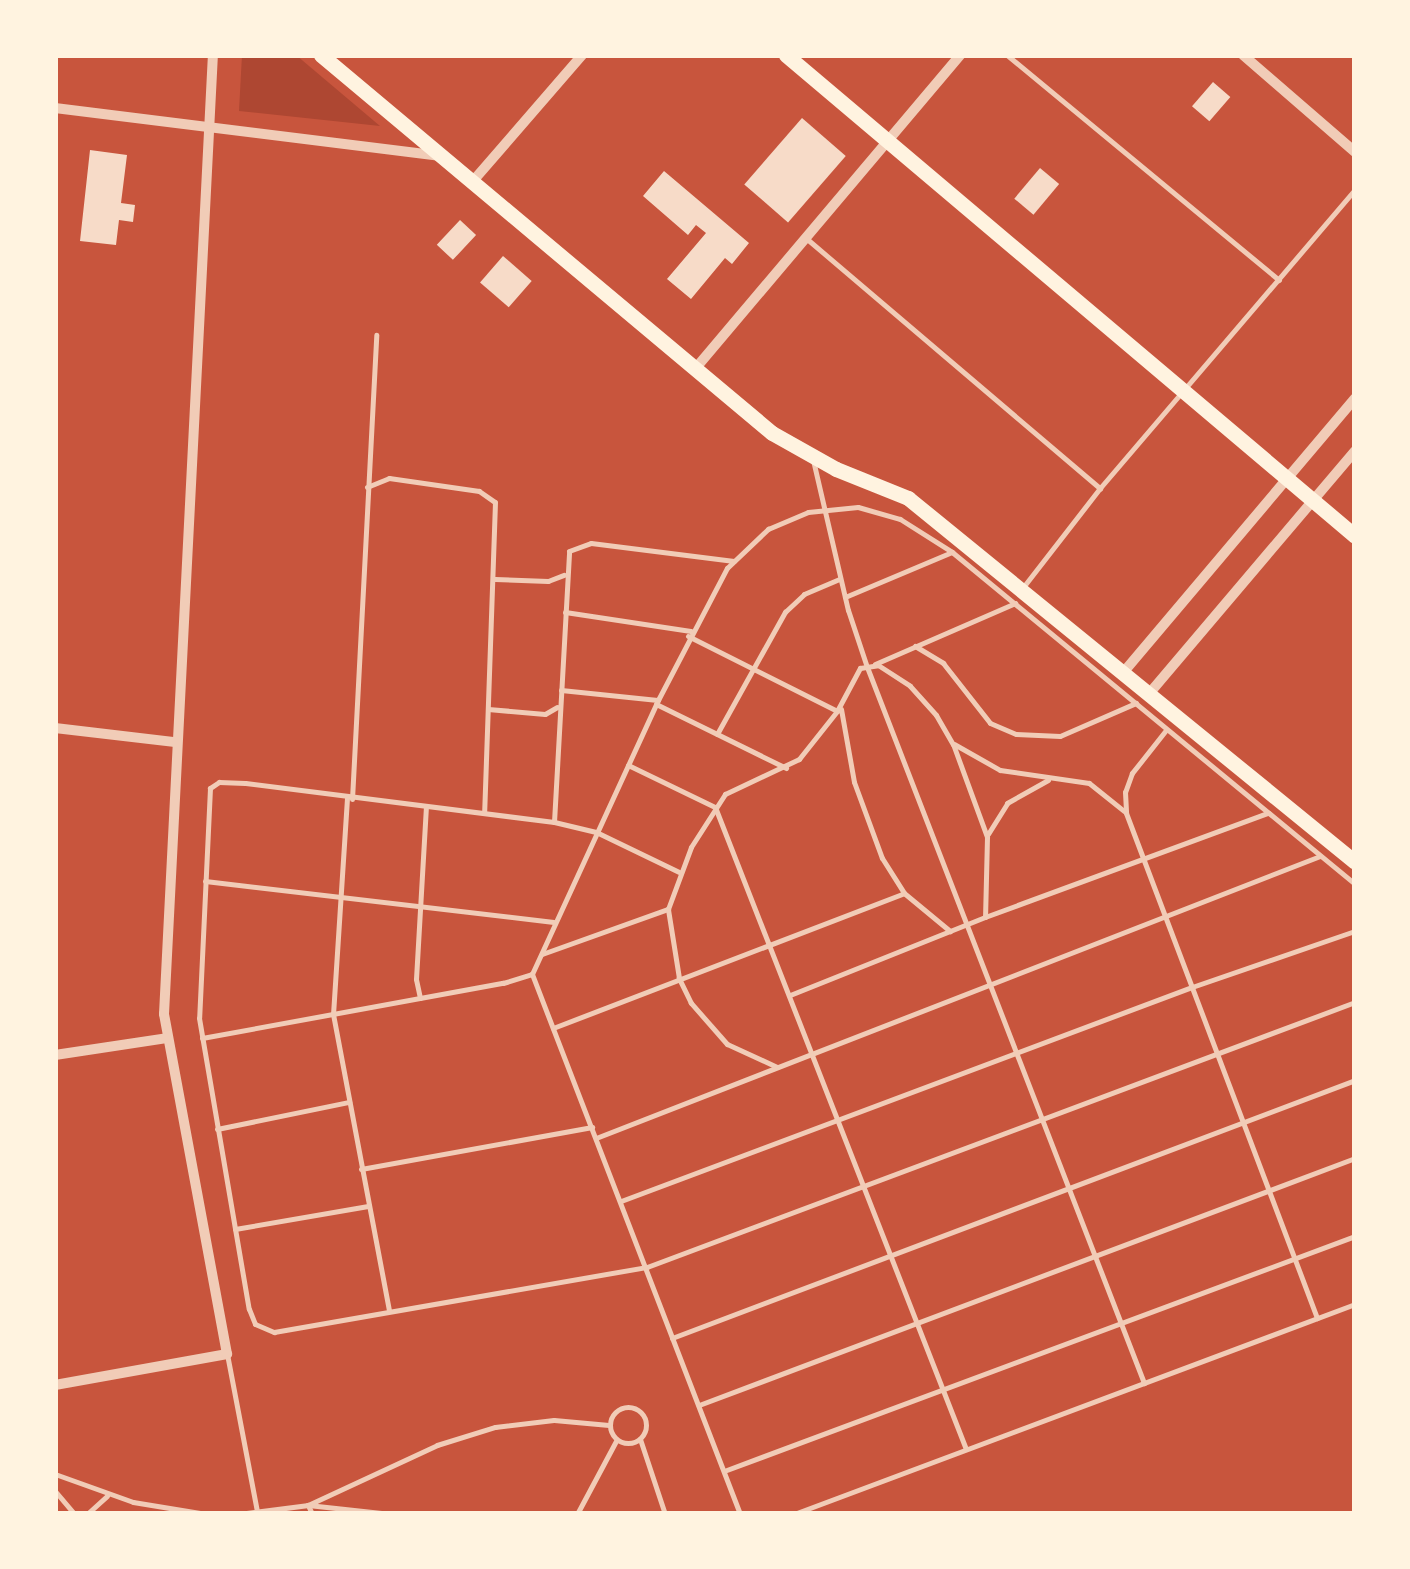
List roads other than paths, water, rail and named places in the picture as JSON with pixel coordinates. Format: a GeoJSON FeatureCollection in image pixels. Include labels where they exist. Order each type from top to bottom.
{"type":"FeatureCollection","features":[{"type":"Feature","properties":{"kind":"main road"},"geometry":{"type":"LineString","coordinates":[[320,55],[772,433],[812,457],[908,498],[1019,596],[1122,674],[1142,699],[1355,862]]}},
{"type":"Feature","properties":{"kind":"main road"},"geometry":{"type":"LineString","coordinates":[[786,55],[1355,536]]}},
{"type":"Feature","properties":{"kind":"street"},"geometry":{"type":"LineString","coordinates":[[55,1385],[227,1354],[167,1038],[164,964],[213,55]]}},
{"type":"Feature","properties":{"kind":"street"},"geometry":{"type":"LineString","coordinates":[[473,181],[582,55]]}},
{"type":"Feature","properties":{"kind":"street"},"geometry":{"type":"LineString","coordinates":[[695,369],[960,55]]}},
{"type":"Feature","properties":{"kind":"street"},"geometry":{"type":"LineString","coordinates":[[1243,55],[1355,152]]}},
{"type":"Feature","properties":{"kind":"street"},"geometry":{"type":"LineString","coordinates":[[55,108],[442,156]]}},
{"type":"Feature","properties":{"kind":"street"},"geometry":{"type":"LineString","coordinates":[[1122,674],[1355,398]]}},
{"type":"Feature","properties":{"kind":"street"},"geometry":{"type":"LineString","coordinates":[[1142,699],[1355,451]]}},
{"type":"Feature","properties":{"kind":"street"},"geometry":{"type":"LineString","coordinates":[[55,728],[175,742]]}},
{"type":"Feature","properties":{"kind":"street"},"geometry":{"type":"LineString","coordinates":[[55,1055],[167,1038]]}},
{"type":"Feature","properties":{"kind":"lane"},"geometry":{"type":"LineString","coordinates":[[1007,55],[1279,280]]}},
{"type":"Feature","properties":{"kind":"lane"},"geometry":{"type":"LineString","coordinates":[[777,1067],[727,1044],[691,1003],[679,978],[668,908],[679,872],[715,807],[734,786],[786,768],[839,708],[860,668],[916,646],[1019,596],[1100,488],[1355,189]]}},
{"type":"Feature","properties":{"kind":"lane"},"geometry":{"type":"LineString","coordinates":[[805,238],[1100,488]]}},
{"type":"Feature","properties":{"kind":"lane"},"geometry":{"type":"LineString","coordinates":[[376,336],[333,1014],[390,1311]]}},
{"type":"Feature","properties":{"kind":"lane"},"geometry":{"type":"LineString","coordinates":[[812,457],[840,579],[869,666],[1144,1383]]}},
{"type":"Feature","properties":{"kind":"lane"},"geometry":{"type":"LineString","coordinates":[[366,488],[373,481],[390,478],[489,495],[497,510],[484,812]]}},
{"type":"Feature","properties":{"kind":"lane"},"geometry":{"type":"LineString","coordinates":[[740,1514],[532,974],[690,634],[734,561],[768,529],[823,508],[858,507],[890,516],[1019,596],[1142,699],[1167,729],[1355,884]]}},
{"type":"Feature","properties":{"kind":"lane"},"geometry":{"type":"LineString","coordinates":[[554,822],[566,556],[572,548],[591,544],[734,561]]}},
{"type":"Feature","properties":{"kind":"lane"},"geometry":{"type":"LineString","coordinates":[[845,597],[952,552]]}},
{"type":"Feature","properties":{"kind":"lane"},"geometry":{"type":"LineString","coordinates":[[495,578],[548,581],[564,575]]}},
{"type":"Feature","properties":{"kind":"lane"},"geometry":{"type":"LineString","coordinates":[[717,734],[789,606],[804,594],[840,579]]}},
{"type":"Feature","properties":{"kind":"lane"},"geometry":{"type":"LineString","coordinates":[[565,612],[690,634],[839,708]]}},
{"type":"Feature","properties":{"kind":"lane"},"geometry":{"type":"LineString","coordinates":[[916,646],[943,663],[990,723],[1016,734],[1060,736],[1142,699]]}},
{"type":"Feature","properties":{"kind":"lane"},"geometry":{"type":"LineString","coordinates":[[869,666],[910,686],[936,716],[952,744],[987,837],[985,917]]}},
{"type":"Feature","properties":{"kind":"lane"},"geometry":{"type":"LineString","coordinates":[[560,690],[657,702],[786,768]]}},
{"type":"Feature","properties":{"kind":"lane"},"geometry":{"type":"LineString","coordinates":[[488,709],[546,714],[558,707]]}},
{"type":"Feature","properties":{"kind":"lane"},"geometry":{"type":"LineString","coordinates":[[839,708],[860,800],[882,858],[904,893],[950,931]]}},
{"type":"Feature","properties":{"kind":"lane"},"geometry":{"type":"LineString","coordinates":[[1167,729],[1132,773],[1125,792],[1126,813],[1317,1318]]}},
{"type":"Feature","properties":{"kind":"lane"},"geometry":{"type":"LineString","coordinates":[[952,744],[1000,770],[1089,783],[1109,795],[1126,813]]}},
{"type":"Feature","properties":{"kind":"lane"},"geometry":{"type":"LineString","coordinates":[[628,765],[715,807],[966,1448]]}},
{"type":"Feature","properties":{"kind":"lane"},"geometry":{"type":"LineString","coordinates":[[987,837],[1007,803],[1053,777]]}},
{"type":"Feature","properties":{"kind":"lane"},"geometry":{"type":"LineString","coordinates":[[679,872],[596,832],[554,822],[245,783],[220,782],[210,788],[199,992],[202,1038],[235,1229],[256,1324],[274,1332],[647,1267],[1355,1002]]}},
{"type":"Feature","properties":{"kind":"lane"},"geometry":{"type":"LineString","coordinates":[[420,998],[416,979],[426,806]]}},
{"type":"Feature","properties":{"kind":"lane"},"geometry":{"type":"LineString","coordinates":[[790,995],[985,917],[1268,813]]}},
{"type":"Feature","properties":{"kind":"lane"},"geometry":{"type":"LineString","coordinates":[[596,1138],[1320,856]]}},
{"type":"Feature","properties":{"kind":"lane"},"geometry":{"type":"LineString","coordinates":[[205,881],[554,922]]}},
{"type":"Feature","properties":{"kind":"lane"},"geometry":{"type":"LineString","coordinates":[[554,1028],[904,893]]}},
{"type":"Feature","properties":{"kind":"lane"},"geometry":{"type":"LineString","coordinates":[[542,954],[668,908]]}},
{"type":"Feature","properties":{"kind":"lane"},"geometry":{"type":"LineString","coordinates":[[620,1201],[1192,987],[1355,931]]}},
{"type":"Feature","properties":{"kind":"lane"},"geometry":{"type":"LineString","coordinates":[[202,1038],[532,974]]}},
{"type":"Feature","properties":{"kind":"lane"},"geometry":{"type":"LineString","coordinates":[[672,1338],[1355,1080]]}},
{"type":"Feature","properties":{"kind":"lane"},"geometry":{"type":"LineString","coordinates":[[217,1129],[349,1102]]}},
{"type":"Feature","properties":{"kind":"lane"},"geometry":{"type":"LineString","coordinates":[[362,1170],[592,1126]]}},
{"type":"Feature","properties":{"kind":"lane"},"geometry":{"type":"LineString","coordinates":[[699,1405],[1355,1158]]}},
{"type":"Feature","properties":{"kind":"lane"},"geometry":{"type":"LineString","coordinates":[[235,1229],[368,1206]]}},
{"type":"Feature","properties":{"kind":"lane"},"geometry":{"type":"LineString","coordinates":[[724,1471],[1355,1236]]}},
{"type":"Feature","properties":{"kind":"lane"},"geometry":{"type":"LineString","coordinates":[[794,1514],[1355,1304]]}},
{"type":"Feature","properties":{"kind":"lane"},"geometry":{"type":"LineString","coordinates":[[227,1354],[257,1512]]}},
{"type":"Feature","properties":{"kind":"lane"},"geometry":{"type":"LineString","coordinates":[[609,1425],[619,1408],[638,1410],[646,1426],[640,1439],[630,1445],[616,1441]]}},
{"type":"Feature","properties":{"kind":"lane"},"geometry":{"type":"LineString","coordinates":[[308,1505],[437,1445],[475,1432],[536,1421],[609,1425]]}},
{"type":"Feature","properties":{"kind":"lane"},"geometry":{"type":"LineString","coordinates":[[609,1425],[616,1441]]}},
{"type":"Feature","properties":{"kind":"lane"},"geometry":{"type":"LineString","coordinates":[[640,1439],[665,1514]]}},
{"type":"Feature","properties":{"kind":"lane"},"geometry":{"type":"LineString","coordinates":[[577,1514],[616,1441]]}},
{"type":"Feature","properties":{"kind":"lane"},"geometry":{"type":"LineString","coordinates":[[55,1474],[108,1495],[206,1514]]}},
{"type":"Feature","properties":{"kind":"lane"},"geometry":{"type":"LineString","coordinates":[[55,1490],[74,1514]]}},
{"type":"Feature","properties":{"kind":"lane"},"geometry":{"type":"LineString","coordinates":[[87,1514],[108,1495]]}},
{"type":"Feature","properties":{"kind":"lane"},"geometry":{"type":"LineString","coordinates":[[308,1505],[312,1514]]}},
{"type":"Feature","properties":{"kind":"lane"},"geometry":{"type":"LineString","coordinates":[[239,1514],[308,1505],[391,1514]]}}]}
